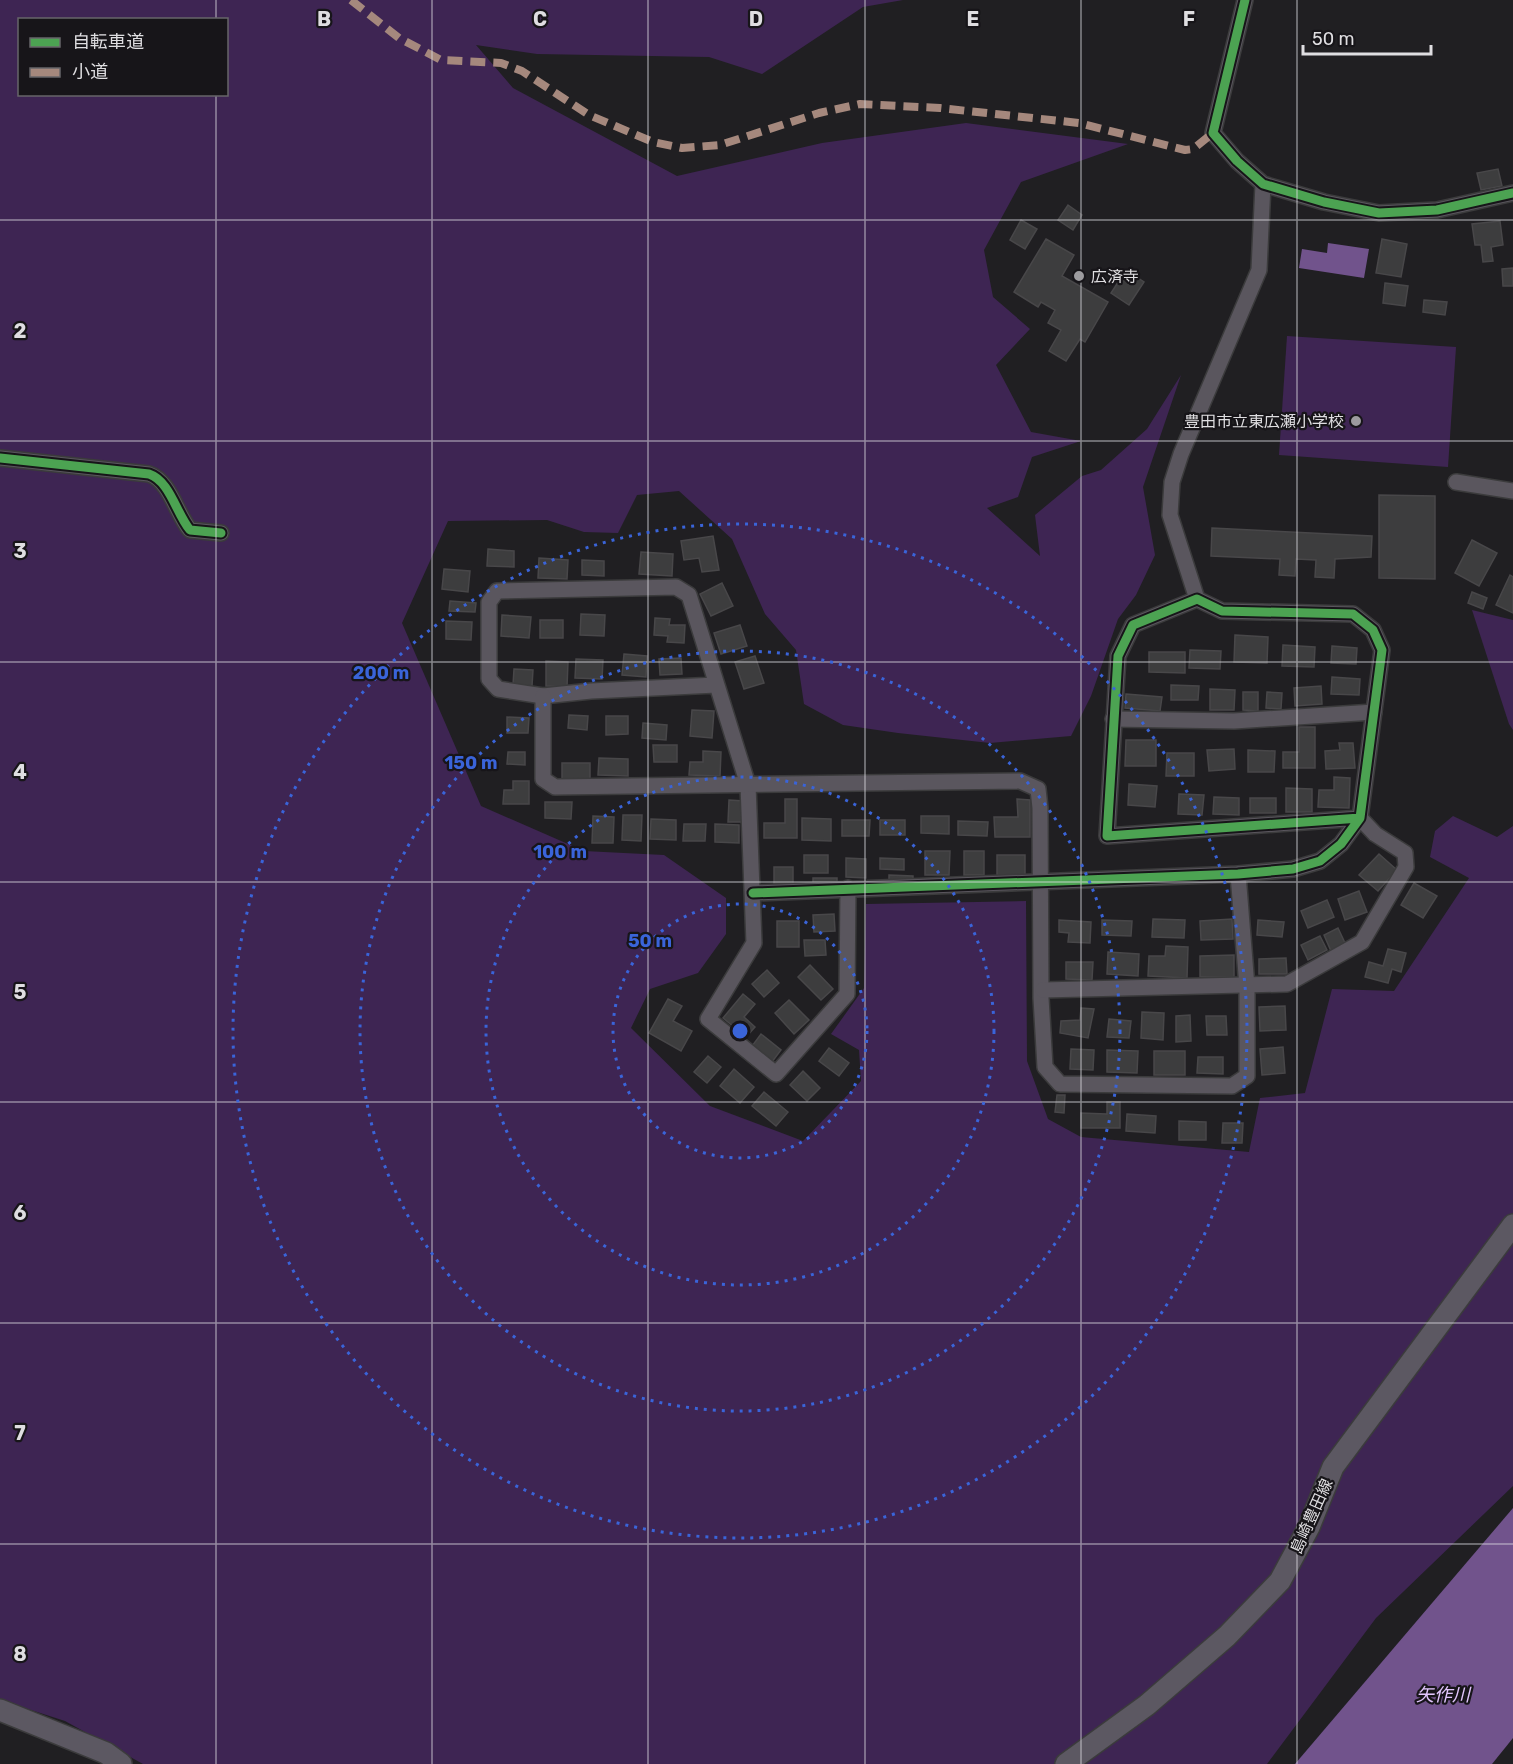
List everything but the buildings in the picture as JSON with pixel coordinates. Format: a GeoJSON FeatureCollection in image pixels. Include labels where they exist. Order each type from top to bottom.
{"type":"FeatureCollection","features":[{"type":"Feature","properties":{"kind":"main road","name":"島崎豊田線"},"geometry":{"type":"LineString","coordinates":[[1066,1764],[1156,1698],[1227,1636],[1280,1581],[1309,1527],[1333,1467],[1513,1225]]}},
{"type":"Feature","properties":{"kind":"main road"},"geometry":{"type":"LineString","coordinates":[[0,1710],[106,1753],[121,1764]]}},
{"type":"Feature","properties":{"kind":"street"},"geometry":{"type":"LineString","coordinates":[[1245,0],[1213,133],[1237,161],[1263,184],[1324,202],[1379,213],[1437,210],[1513,193]]}},
{"type":"Feature","properties":{"kind":"street"},"geometry":{"type":"LineString","coordinates":[[753,893],[848,888],[1040,884],[1238,874],[1293,869],[1320,861],[1341,844],[1359,818],[1382,650],[1373,630],[1353,614],[1222,611],[1197,599],[1170,515],[1172,482],[1258,270],[1263,184]]}},
{"type":"Feature","properties":{"kind":"street"},"geometry":{"type":"LineString","coordinates":[[0,458],[149,474],[157,477],[163,485],[189,530],[221,533]]}},
{"type":"Feature","properties":{"kind":"street"},"geometry":{"type":"LineString","coordinates":[[1456,482],[1513,491]]}},
{"type":"Feature","properties":{"kind":"street"},"geometry":{"type":"LineString","coordinates":[[716,685],[591,691],[543,696],[498,689],[489,680],[489,602],[497,591],[676,587],[689,595],[748,785],[753,893],[754,943],[708,1019],[776,1074],[847,994],[848,888]]}},
{"type":"Feature","properties":{"kind":"street"},"geometry":{"type":"LineString","coordinates":[[1043,990],[1247,987],[1287,984],[1362,942],[1406,867],[1405,853],[1375,834],[1359,818],[1107,836],[1118,656],[1133,625],[1197,599]]}},
{"type":"Feature","properties":{"kind":"street"},"geometry":{"type":"LineString","coordinates":[[543,696],[543,779],[555,787],[1020,781],[1038,789],[1045,1067],[1060,1084],[1232,1086],[1246,1076],[1247,987],[1238,874]]}},
{"type":"Feature","properties":{"kind":"street"},"geometry":{"type":"LineString","coordinates":[[1113,719],[1234,721],[1374,712]]}},
{"type":"Feature","properties":{"kind":"shaded area"},"geometry":{"type":"Polygon","coordinates":[[[0,0],[903,0],[863,7],[762,74],[709,57],[537,54],[476,45],[513,88],[677,176],[822,143],[966,123],[1128,144],[1021,182],[984,250],[993,297],[1030,329],[996,365],[1031,432],[1081,441],[1032,457],[1018,497],[987,508],[1040,556],[1035,515],[1082,476],[1101,470],[1147,429],[1181,375],[1143,487],[1155,555],[1136,595],[1118,619],[1091,696],[1071,736],[990,743],[898,733],[843,725],[804,704],[796,650],[765,614],[732,539],[679,491],[637,495],[618,533],[584,532],[547,520],[448,521],[402,623],[481,806],[584,851],[664,855],[726,898],[726,934],[698,973],[650,989],[631,1028],[710,1106],[803,1141],[861,1081],[859,1050],[831,1034],[864,988],[866,904],[1026,901],[1027,1061],[1048,1119],[1081,1137],[1249,1152],[1260,1098],[1305,1093],[1332,989],[1394,991],[1469,878],[1430,857],[1435,831],[1453,816],[1497,837],[1513,826],[1513,1486],[1376,1618],[1267,1764],[143,1764],[65,1721],[0,1700],[0,0]]]}},
{"type":"Feature","properties":{"kind":"shaded area"},"geometry":{"type":"Polygon","coordinates":[[[1287,336],[1456,347],[1448,467],[1279,455],[1287,336]]]}},
{"type":"Feature","properties":{"kind":"shaded area"},"geometry":{"type":"Polygon","coordinates":[[[1472,610],[1513,620],[1513,730],[1509,724],[1472,610]]]}},
{"type":"Feature","properties":{"kind":"water"},"geometry":{"type":"Polygon","coordinates":[[[1328,243],[1369,249],[1364,278],[1299,268],[1302,249],[1327,253],[1328,243]]]}},
{"type":"Feature","properties":{"kind":"water","name":"矢作川"},"geometry":{"type":"Polygon","coordinates":[[[1513,1508],[1513,1738],[1492,1764],[1295,1764],[1513,1508]]]}},
{"type":"Feature","properties":{"kind":"marked path"},"geometry":{"type":"LineString","coordinates":[[351,0],[399,38],[441,60],[501,63],[522,71],[589,115],[653,142],[682,148],[720,145],[819,113],[860,104],[940,108],[1079,123],[1185,150],[1193,149],[1213,133]]}},
{"type":"Feature","properties":{"kind":"cycle path"},"geometry":{"type":"LineString","coordinates":[[1245,0],[1213,133],[1237,161],[1263,184],[1324,202],[1379,213],[1437,210],[1513,193]]}},
{"type":"Feature","properties":{"kind":"cycle path"},"geometry":{"type":"LineString","coordinates":[[0,458],[149,474],[168,490],[190,530],[221,533]]}},
{"type":"Feature","properties":{"kind":"cycle path"},"geometry":{"type":"LineString","coordinates":[[753,893],[1238,874],[1293,869],[1320,861],[1341,844],[1360,818],[1382,650],[1373,630],[1353,614],[1222,611],[1197,599],[1133,625],[1118,656],[1107,836],[1360,818]]}},
{"type":"Feature","properties":{"kind":"place","name":"広済寺"},"geometry":{"type":"Point","coordinates":[1079,276]}},
{"type":"Feature","properties":{"kind":"place","name":"豊田市立東広瀬小学校"},"geometry":{"type":"Point","coordinates":[1356,421]}}]}
